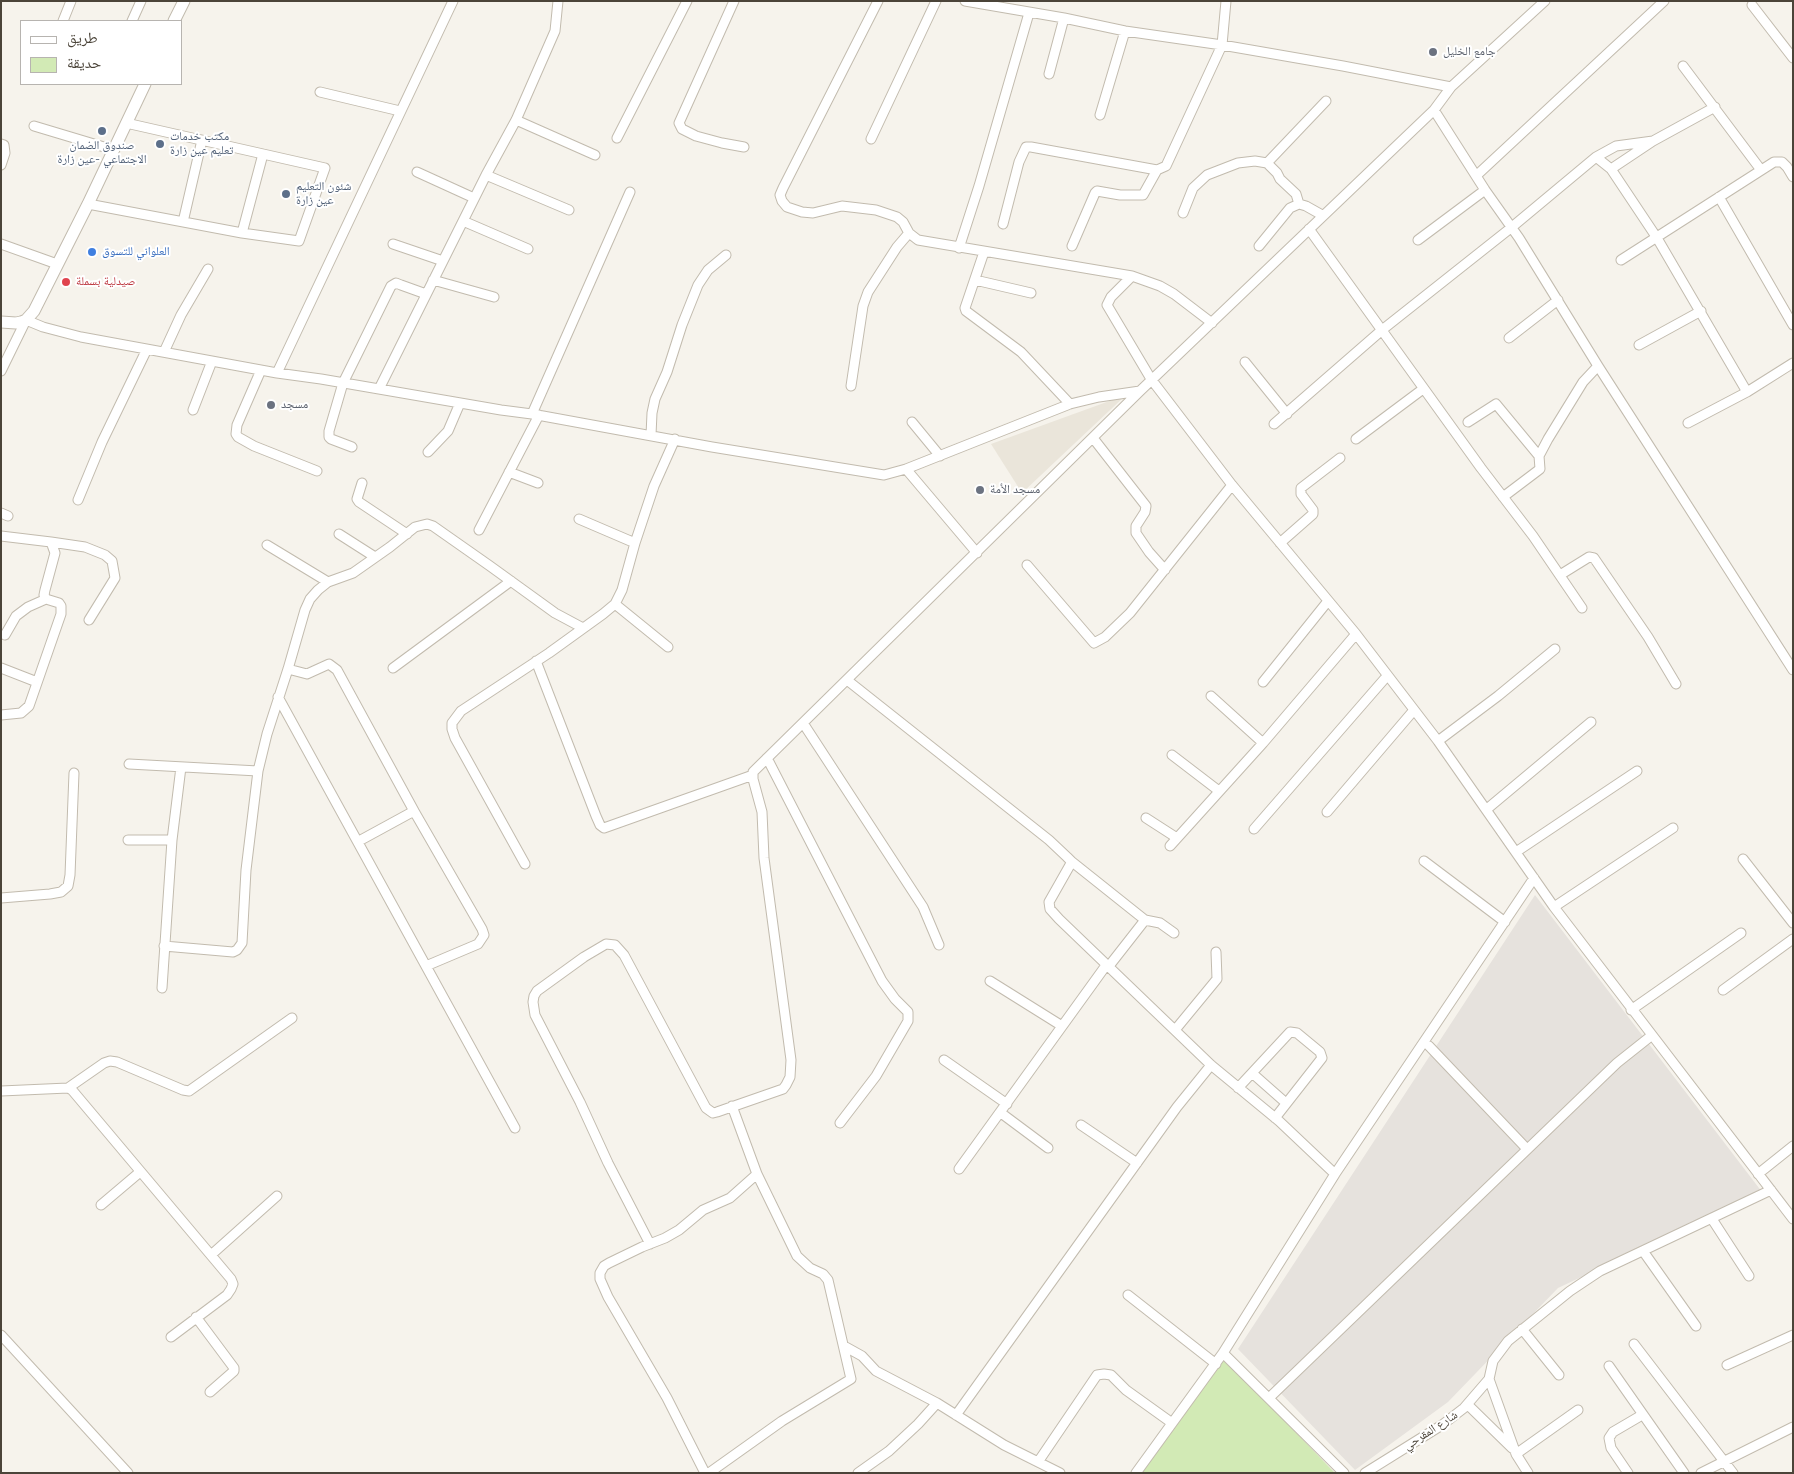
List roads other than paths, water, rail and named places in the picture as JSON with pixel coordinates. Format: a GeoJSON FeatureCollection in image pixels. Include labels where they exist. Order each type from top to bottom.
{"type":"FeatureCollection","features":[{"type":"Feature","properties":{"kind":"street"},"geometry":{"type":"LineString","coordinates":[[63,20],[71,1]]}},
{"type":"Feature","properties":{"kind":"street"},"geometry":{"type":"LineString","coordinates":[[132,20],[141,1]]}},
{"type":"Feature","properties":{"kind":"street"},"geometry":{"type":"LineString","coordinates":[[174,20],[184,1]]}},
{"type":"Feature","properties":{"kind":"street"},"geometry":{"type":"LineString","coordinates":[[277,373],[452,1]]}},
{"type":"Feature","properties":{"kind":"street"},"geometry":{"type":"LineString","coordinates":[[378,389],[474,198],[516,120],[555,31],[558,1]]}},
{"type":"Feature","properties":{"kind":"street"},"geometry":{"type":"LineString","coordinates":[[617,138],[688,1]]}},
{"type":"Feature","properties":{"kind":"street"},"geometry":{"type":"LineString","coordinates":[[734,1],[679,123],[682,129],[696,136],[744,147]]}},
{"type":"Feature","properties":{"kind":"street"},"geometry":{"type":"LineString","coordinates":[[878,1],[780,195],[782,202],[787,207],[813,213],[842,206],[892,214],[903,222],[909,233],[918,240],[1132,276],[1160,286],[1174,294],[1212,322]]}},
{"type":"Feature","properties":{"kind":"street"},"geometry":{"type":"LineString","coordinates":[[871,139],[936,1]]}},
{"type":"Feature","properties":{"kind":"street"},"geometry":{"type":"LineString","coordinates":[[965,1],[1064,18],[1125,31],[1222,45],[1451,87]]}},
{"type":"Feature","properties":{"kind":"street"},"geometry":{"type":"LineString","coordinates":[[1004,224],[1018,162],[1026,148],[1031,147],[1157,170],[1166,166],[1222,45],[1226,1]]}},
{"type":"Feature","properties":{"kind":"street"},"geometry":{"type":"LineString","coordinates":[[536,661],[596,816],[602,827],[607,827],[753,775],[767,758],[1151,380],[1434,110],[1451,87],[1545,1]]}},
{"type":"Feature","properties":{"kind":"street"},"geometry":{"type":"LineString","coordinates":[[1477,174],[1664,1]]}},
{"type":"Feature","properties":{"kind":"street"},"geometry":{"type":"LineString","coordinates":[[1752,5],[1793,58]]}},
{"type":"Feature","properties":{"kind":"street"},"geometry":{"type":"LineString","coordinates":[[959,248],[1029,13]]}},
{"type":"Feature","properties":{"kind":"street"},"geometry":{"type":"LineString","coordinates":[[1050,74],[1064,18]]}},
{"type":"Feature","properties":{"kind":"street"},"geometry":{"type":"LineString","coordinates":[[1100,115],[1125,31]]}},
{"type":"Feature","properties":{"kind":"street"},"geometry":{"type":"LineString","coordinates":[[1683,66],[1761,170]]}},
{"type":"Feature","properties":{"kind":"street"},"geometry":{"type":"LineString","coordinates":[[1,371],[88,204],[145,85]]}},
{"type":"Feature","properties":{"kind":"street"},"geometry":{"type":"LineString","coordinates":[[320,92],[400,110]]}},
{"type":"Feature","properties":{"kind":"street"},"geometry":{"type":"LineString","coordinates":[[1267,163],[1326,100]]}},
{"type":"Feature","properties":{"kind":"street"},"geometry":{"type":"LineString","coordinates":[[1611,169],[1715,107]]}},
{"type":"Feature","properties":{"kind":"street"},"geometry":{"type":"LineString","coordinates":[[1434,110],[1477,174],[1485,190],[1512,227],[1598,366],[1793,670]]}},
{"type":"Feature","properties":{"kind":"street"},"geometry":{"type":"LineString","coordinates":[[516,120],[595,155]]}},
{"type":"Feature","properties":{"kind":"street"},"geometry":{"type":"LineString","coordinates":[[88,204],[242,234],[299,241],[326,168],[126,123]]}},
{"type":"Feature","properties":{"kind":"street"},"geometry":{"type":"LineString","coordinates":[[34,126],[114,150]]}},
{"type":"Feature","properties":{"kind":"street"},"geometry":{"type":"LineString","coordinates":[[183,222],[202,140]]}},
{"type":"Feature","properties":{"kind":"street"},"geometry":{"type":"LineString","coordinates":[[1274,424],[1382,330],[1512,227],[1596,157],[1616,146],[1654,142]]}},
{"type":"Feature","properties":{"kind":"street"},"geometry":{"type":"LineString","coordinates":[[1,144],[4,145],[5,153],[1,165]]}},
{"type":"Feature","properties":{"kind":"street"},"geometry":{"type":"LineString","coordinates":[[242,234],[263,154]]}},
{"type":"Feature","properties":{"kind":"street"},"geometry":{"type":"LineString","coordinates":[[1596,157],[1611,169],[1657,238],[1747,392]]}},
{"type":"Feature","properties":{"kind":"street"},"geometry":{"type":"LineString","coordinates":[[1183,213],[1193,188],[1207,175],[1238,163],[1255,161],[1267,163],[1280,179],[1292,189],[1299,204]]}},
{"type":"Feature","properties":{"kind":"street"},"geometry":{"type":"LineString","coordinates":[[1621,260],[1774,162],[1782,162],[1787,166],[1793,178]]}},
{"type":"Feature","properties":{"kind":"street"},"geometry":{"type":"LineString","coordinates":[[1072,246],[1094,193],[1097,191],[1120,195],[1143,195],[1157,170]]}},
{"type":"Feature","properties":{"kind":"street"},"geometry":{"type":"LineString","coordinates":[[417,172],[474,198]]}},
{"type":"Feature","properties":{"kind":"street"},"geometry":{"type":"LineString","coordinates":[[486,175],[570,210]]}},
{"type":"Feature","properties":{"kind":"street"},"geometry":{"type":"LineString","coordinates":[[1418,240],[1485,190]]}},
{"type":"Feature","properties":{"kind":"street"},"geometry":{"type":"LineString","coordinates":[[479,530],[509,472],[535,414],[630,192]]}},
{"type":"Feature","properties":{"kind":"street"},"geometry":{"type":"LineString","coordinates":[[1719,197],[1793,325]]}},
{"type":"Feature","properties":{"kind":"street"},"geometry":{"type":"LineString","coordinates":[[1259,246],[1290,208],[1299,204],[1322,215]]}},
{"type":"Feature","properties":{"kind":"street"},"geometry":{"type":"LineString","coordinates":[[463,221],[528,249]]}},
{"type":"Feature","properties":{"kind":"street"},"geometry":{"type":"LineString","coordinates":[[1310,229],[1423,389],[1533,536],[1582,608]]}},
{"type":"Feature","properties":{"kind":"street"},"geometry":{"type":"LineString","coordinates":[[852,386],[863,306],[868,292],[897,247],[909,233]]}},
{"type":"Feature","properties":{"kind":"street"},"geometry":{"type":"LineString","coordinates":[[1,244],[57,264]]}},
{"type":"Feature","properties":{"kind":"street"},"geometry":{"type":"LineString","coordinates":[[393,244],[442,261]]}},
{"type":"Feature","properties":{"kind":"street"},"geometry":{"type":"LineString","coordinates":[[984,252],[965,308],[966,311],[1021,352],[1070,404]]}},
{"type":"Feature","properties":{"kind":"street"},"geometry":{"type":"LineString","coordinates":[[651,435],[655,399],[667,372],[698,285],[708,270],[726,255]]}},
{"type":"Feature","properties":{"kind":"street"},"geometry":{"type":"LineString","coordinates":[[164,352],[181,315],[208,269]]}},
{"type":"Feature","properties":{"kind":"street"},"geometry":{"type":"LineString","coordinates":[[1132,276],[1111,297],[1107,305],[1151,380],[1232,485],[1356,634],[1438,741],[1554,907],[1631,1010],[1793,1219]]}},
{"type":"Feature","properties":{"kind":"street"},"geometry":{"type":"LineString","coordinates":[[432,280],[494,297]]}},
{"type":"Feature","properties":{"kind":"street"},"geometry":{"type":"LineString","coordinates":[[976,280],[1031,293]]}},
{"type":"Feature","properties":{"kind":"street"},"geometry":{"type":"LineString","coordinates":[[352,447],[331,439],[329,436],[343,383],[391,286],[401,285],[426,294]]}},
{"type":"Feature","properties":{"kind":"street"},"geometry":{"type":"LineString","coordinates":[[1509,338],[1558,300]]}},
{"type":"Feature","properties":{"kind":"street"},"geometry":{"type":"LineString","coordinates":[[1639,345],[1701,311]]}},
{"type":"Feature","properties":{"kind":"street"},"geometry":{"type":"LineString","coordinates":[[1,322],[16,323],[26,320],[67,333],[277,373],[535,414],[730,450],[884,475],[906,470],[1070,404],[1099,397],[1140,391]]}},
{"type":"Feature","properties":{"kind":"street"},"geometry":{"type":"LineString","coordinates":[[78,500],[102,442],[147,349]]}},
{"type":"Feature","properties":{"kind":"street"},"geometry":{"type":"LineString","coordinates":[[193,410],[212,361]]}},
{"type":"Feature","properties":{"kind":"street"},"geometry":{"type":"LineString","coordinates":[[1245,362],[1287,414]]}},
{"type":"Feature","properties":{"kind":"street"},"geometry":{"type":"LineString","coordinates":[[1688,423],[1747,392],[1793,363]]}},
{"type":"Feature","properties":{"kind":"street"},"geometry":{"type":"LineString","coordinates":[[1503,497],[1540,468],[1539,456],[1564,412],[1584,382],[1598,366]]}},
{"type":"Feature","properties":{"kind":"street"},"geometry":{"type":"LineString","coordinates":[[261,370],[237,425],[236,434],[254,446],[317,471]]}},
{"type":"Feature","properties":{"kind":"street"},"geometry":{"type":"LineString","coordinates":[[1356,439],[1423,389]]}},
{"type":"Feature","properties":{"kind":"street"},"geometry":{"type":"LineString","coordinates":[[428,452],[448,431],[460,403]]}},
{"type":"Feature","properties":{"kind":"street"},"geometry":{"type":"LineString","coordinates":[[1468,422],[1496,404],[1539,456]]}},
{"type":"Feature","properties":{"kind":"street"},"geometry":{"type":"LineString","coordinates":[[912,422],[940,456]]}},
{"type":"Feature","properties":{"kind":"street"},"geometry":{"type":"LineString","coordinates":[[1092,438],[1146,506],[1145,512],[1136,526],[1136,533],[1165,570]]}},
{"type":"Feature","properties":{"kind":"street"},"geometry":{"type":"LineString","coordinates":[[526,864],[455,738],[452,723],[461,711],[536,661],[615,604],[622,590],[654,486],[675,439]]}},
{"type":"Feature","properties":{"kind":"street"},"geometry":{"type":"LineString","coordinates":[[1280,543],[1313,514],[1313,510],[1301,494],[1301,488],[1340,458]]}},
{"type":"Feature","properties":{"kind":"street"},"geometry":{"type":"LineString","coordinates":[[906,470],[977,553]]}},
{"type":"Feature","properties":{"kind":"street"},"geometry":{"type":"LineString","coordinates":[[509,472],[538,483]]}},
{"type":"Feature","properties":{"kind":"street"},"geometry":{"type":"LineString","coordinates":[[362,483],[357,499],[358,502],[407,534]]}},
{"type":"Feature","properties":{"kind":"street"},"geometry":{"type":"LineString","coordinates":[[1027,565],[1094,643],[1105,637],[1130,613],[1232,485]]}},
{"type":"Feature","properties":{"kind":"street"},"geometry":{"type":"LineString","coordinates":[[579,519],[635,543]]}},
{"type":"Feature","properties":{"kind":"street"},"geometry":{"type":"LineString","coordinates":[[164,946],[233,952],[242,943],[246,870],[258,771],[278,697],[310,599],[313,594],[328,582],[353,573],[421,525],[433,526],[555,612],[583,628]]}},
{"type":"Feature","properties":{"kind":"street"},"geometry":{"type":"LineString","coordinates":[[339,534],[375,557]]}},
{"type":"Feature","properties":{"kind":"street"},"geometry":{"type":"LineString","coordinates":[[1,536],[85,547],[105,555],[112,561],[115,578],[89,620]]}},
{"type":"Feature","properties":{"kind":"street"},"geometry":{"type":"LineString","coordinates":[[46,599],[44,595],[55,553],[51,542]]}},
{"type":"Feature","properties":{"kind":"street"},"geometry":{"type":"LineString","coordinates":[[267,544],[328,582]]}},
{"type":"Feature","properties":{"kind":"street"},"geometry":{"type":"LineString","coordinates":[[1560,575],[1589,557],[1594,558],[1643,630],[1676,684]]}},
{"type":"Feature","properties":{"kind":"street"},"geometry":{"type":"LineString","coordinates":[[393,668],[511,581]]}},
{"type":"Feature","properties":{"kind":"street"},"geometry":{"type":"LineString","coordinates":[[1,715],[21,713],[29,706],[62,609],[59,603],[46,599],[28,607],[16,616],[5,635]]}},
{"type":"Feature","properties":{"kind":"street"},"geometry":{"type":"LineString","coordinates":[[1264,682],[1328,601]]}},
{"type":"Feature","properties":{"kind":"street"},"geometry":{"type":"LineString","coordinates":[[615,604],[668,647]]}},
{"type":"Feature","properties":{"kind":"street"},"geometry":{"type":"LineString","coordinates":[[1170,846],[1356,634]]}},
{"type":"Feature","properties":{"kind":"street"},"geometry":{"type":"LineString","coordinates":[[1438,741],[1498,696],[1555,649]]}},
{"type":"Feature","properties":{"kind":"street"},"geometry":{"type":"LineString","coordinates":[[288,669],[307,674],[329,664],[333,666],[484,935],[478,944],[426,966]]}},
{"type":"Feature","properties":{"kind":"street"},"geometry":{"type":"LineString","coordinates":[[1,668],[38,682]]}},
{"type":"Feature","properties":{"kind":"street"},"geometry":{"type":"LineString","coordinates":[[1254,829],[1387,676]]}},
{"type":"Feature","properties":{"kind":"street"},"geometry":{"type":"LineString","coordinates":[[847,680],[1049,840],[1071,861],[1145,920],[1160,923],[1174,933]]}},
{"type":"Feature","properties":{"kind":"street"},"geometry":{"type":"LineString","coordinates":[[1211,696],[1262,743]]}},
{"type":"Feature","properties":{"kind":"street"},"geometry":{"type":"LineString","coordinates":[[278,697],[359,841],[515,1128]]}},
{"type":"Feature","properties":{"kind":"street"},"geometry":{"type":"LineString","coordinates":[[1328,812],[1414,710]]}},
{"type":"Feature","properties":{"kind":"street"},"geometry":{"type":"LineString","coordinates":[[1487,809],[1591,722]]}},
{"type":"Feature","properties":{"kind":"street"},"geometry":{"type":"LineString","coordinates":[[803,723],[923,907],[939,945]]}},
{"type":"Feature","properties":{"kind":"street"},"geometry":{"type":"LineString","coordinates":[[1172,755],[1220,791]]}},
{"type":"Feature","properties":{"kind":"street"},"geometry":{"type":"LineString","coordinates":[[767,758],[882,981],[895,999],[908,1012],[908,1020],[876,1076],[840,1123]]}},
{"type":"Feature","properties":{"kind":"street"},"geometry":{"type":"LineString","coordinates":[[129,764],[258,771]]}},
{"type":"Feature","properties":{"kind":"street"},"geometry":{"type":"LineString","coordinates":[[162,988],[172,840],[181,767]]}},
{"type":"Feature","properties":{"kind":"street"},"geometry":{"type":"LineString","coordinates":[[1516,852],[1637,771]]}},
{"type":"Feature","properties":{"kind":"street"},"geometry":{"type":"LineString","coordinates":[[1,898],[50,894],[61,892],[68,886],[74,773]]}},
{"type":"Feature","properties":{"kind":"street"},"geometry":{"type":"LineString","coordinates":[[650,1244],[535,1015],[534,996],[540,988],[584,957],[606,944],[614,945],[624,955],[706,1108],[713,1113],[783,1089],[788,1082],[791,1060],[764,858],[762,812],[753,775]]}},
{"type":"Feature","properties":{"kind":"street"},"geometry":{"type":"LineString","coordinates":[[359,841],[414,811]]}},
{"type":"Feature","properties":{"kind":"street"},"geometry":{"type":"LineString","coordinates":[[1146,818],[1177,838]]}},
{"type":"Feature","properties":{"kind":"street"},"geometry":{"type":"LineString","coordinates":[[1554,907],[1673,828]]}},
{"type":"Feature","properties":{"kind":"street"},"geometry":{"type":"LineString","coordinates":[[128,840],[172,840]]}},
{"type":"Feature","properties":{"kind":"street"},"geometry":{"type":"LineString","coordinates":[[1743,859],[1793,924]]}},
{"type":"Feature","properties":{"kind":"street"},"geometry":{"type":"LineString","coordinates":[[1071,861],[1048,906],[1059,919],[1211,1065],[1275,1118],[1335,1174]]}},
{"type":"Feature","properties":{"kind":"street"},"geometry":{"type":"LineString","coordinates":[[1424,861],[1505,922]]}},
{"type":"Feature","properties":{"kind":"street"},"geometry":{"type":"LineString","coordinates":[[1136,1473],[1216,1364],[1335,1174],[1534,878]]}},
{"type":"Feature","properties":{"kind":"street"},"geometry":{"type":"LineString","coordinates":[[959,1169],[1062,1026],[1145,920]]}},
{"type":"Feature","properties":{"kind":"street"},"geometry":{"type":"LineString","coordinates":[[1631,1010],[1741,933]]}},
{"type":"Feature","properties":{"kind":"street"},"geometry":{"type":"LineString","coordinates":[[1723,990],[1793,939]]}},
{"type":"Feature","properties":{"kind":"street"},"geometry":{"type":"LineString","coordinates":[[1175,1030],[1217,979],[1216,952]]}},
{"type":"Feature","properties":{"kind":"street"},"geometry":{"type":"LineString","coordinates":[[990,981],[1062,1026]]}},
{"type":"Feature","properties":{"kind":"street"},"geometry":{"type":"LineString","coordinates":[[1,1091],[68,1088],[104,1063],[110,1061],[117,1062],[189,1091],[292,1018]]}},
{"type":"Feature","properties":{"kind":"street"},"geometry":{"type":"LineString","coordinates":[[1238,1088],[1290,1032],[1297,1032],[1320,1052],[1322,1058],[1275,1118]]}},
{"type":"Feature","properties":{"kind":"street"},"geometry":{"type":"LineString","coordinates":[[1269,1398],[1617,1063],[1651,1036]]}},
{"type":"Feature","properties":{"kind":"street"},"geometry":{"type":"LineString","coordinates":[[1429,1046],[1527,1150]]}},
{"type":"Feature","properties":{"kind":"street"},"geometry":{"type":"LineString","coordinates":[[944,1060],[1007,1104]]}},
{"type":"Feature","properties":{"kind":"street"},"geometry":{"type":"LineString","coordinates":[[956,1415],[1177,1106],[1211,1065]]}},
{"type":"Feature","properties":{"kind":"street"},"geometry":{"type":"LineString","coordinates":[[1252,1073],[1286,1103]]}},
{"type":"Feature","properties":{"kind":"street"},"geometry":{"type":"LineString","coordinates":[[68,1088],[72,1090],[232,1279],[233,1284],[227,1295],[171,1337]]}},
{"type":"Feature","properties":{"kind":"street"},"geometry":{"type":"LineString","coordinates":[[709,1473],[782,1421],[851,1379],[828,1280],[797,1256],[757,1174],[732,1106]]}},
{"type":"Feature","properties":{"kind":"street"},"geometry":{"type":"LineString","coordinates":[[1001,1113],[1048,1148]]}},
{"type":"Feature","properties":{"kind":"street"},"geometry":{"type":"LineString","coordinates":[[1081,1125],[1137,1163]]}},
{"type":"Feature","properties":{"kind":"street"},"geometry":{"type":"LineString","coordinates":[[1758,1174],[1793,1146]]}},
{"type":"Feature","properties":{"kind":"street"},"geometry":{"type":"LineString","coordinates":[[101,1205],[140,1172]]}},
{"type":"Feature","properties":{"kind":"street"},"geometry":{"type":"LineString","coordinates":[[705,1473],[667,1398],[619,1316],[600,1279],[601,1270],[604,1266],[679,1230],[703,1210],[730,1198],[757,1174]]}},
{"type":"Feature","properties":{"kind":"street"},"geometry":{"type":"LineString","coordinates":[[1528,1473],[1515,1452],[1489,1379],[1492,1361],[1508,1341],[1538,1315],[1588,1278],[1771,1190]]}},
{"type":"Feature","properties":{"kind":"street"},"geometry":{"type":"LineString","coordinates":[[211,1255],[277,1196]]}},
{"type":"Feature","properties":{"kind":"street"},"geometry":{"type":"LineString","coordinates":[[1712,1219],[1749,1276]]}},
{"type":"Feature","properties":{"kind":"street"},"geometry":{"type":"LineString","coordinates":[[1642,1252],[1696,1326]]}},
{"type":"Feature","properties":{"kind":"street"},"geometry":{"type":"LineString","coordinates":[[1128,1295],[1216,1364]]}},
{"type":"Feature","properties":{"kind":"street"},"geometry":{"type":"LineString","coordinates":[[196,1317],[234,1368],[234,1372],[210,1392]]}},
{"type":"Feature","properties":{"kind":"street"},"geometry":{"type":"LineString","coordinates":[[1522,1329],[1559,1375]]}},
{"type":"Feature","properties":{"kind":"street"},"geometry":{"type":"LineString","coordinates":[[1,1335],[128,1473]]}},
{"type":"Feature","properties":{"kind":"street"},"geometry":{"type":"LineString","coordinates":[[1727,1365],[1793,1335]]}},
{"type":"Feature","properties":{"kind":"street"},"geometry":{"type":"LineString","coordinates":[[1634,1344],[1733,1473]]}},
{"type":"Feature","properties":{"kind":"street"},"geometry":{"type":"LineString","coordinates":[[844,1346],[862,1356],[876,1371],[937,1403],[1004,1445],[1060,1473]]}},
{"type":"Feature","properties":{"kind":"street"},"geometry":{"type":"LineString","coordinates":[[1223,1353],[1344,1473]]}},
{"type":"Feature","properties":{"kind":"street"},"geometry":{"type":"LineString","coordinates":[[1609,1366],[1684,1473]]}},
{"type":"Feature","properties":{"kind":"street"},"geometry":{"type":"LineString","coordinates":[[1038,1462],[1097,1376],[1111,1375],[1126,1390],[1172,1423]]}},
{"type":"Feature","properties":{"kind":"street","name":"شارع المقرحي"},"geometry":{"type":"LineString","coordinates":[[1365,1473],[1442,1425],[1468,1405],[1489,1379]]}},
{"type":"Feature","properties":{"kind":"street"},"geometry":{"type":"LineString","coordinates":[[858,1473],[889,1451],[937,1403]]}},
{"type":"Feature","properties":{"kind":"street"},"geometry":{"type":"LineString","coordinates":[[1468,1405],[1515,1452]]}},
{"type":"Feature","properties":{"kind":"street"},"geometry":{"type":"LineString","coordinates":[[1515,1452],[1578,1410]]}},
{"type":"Feature","properties":{"kind":"street"},"geometry":{"type":"LineString","coordinates":[[1628,1473],[1611,1448],[1609,1438],[1613,1432],[1642,1415]]}},
{"type":"Feature","properties":{"kind":"street"},"geometry":{"type":"LineString","coordinates":[[1701,1473],[1793,1427]]}},
{"type":"Feature","properties":{"kind":"place","name":"جامع الخليل"},"geometry":{"type":"Point","coordinates":[1433,52]}},
{"type":"Feature","properties":{"kind":"place","name":"صندوق الضمان الاجتماعي -عين زارة"},"geometry":{"type":"Point","coordinates":[102,131]}},
{"type":"Feature","properties":{"kind":"place","name":"مكتب خدمات تعليم عين زارة"},"geometry":{"type":"Point","coordinates":[160,144]}},
{"type":"Feature","properties":{"kind":"place","name":"شئون التعليم عين زارة"},"geometry":{"type":"Point","coordinates":[286,194]}},
{"type":"Feature","properties":{"kind":"place","name":"العلواني للتسوق"},"geometry":{"type":"Point","coordinates":[92,252]}},
{"type":"Feature","properties":{"kind":"place","name":"صيدلية بسملة"},"geometry":{"type":"Point","coordinates":[66,282]}},
{"type":"Feature","properties":{"kind":"place","name":"مسجد"},"geometry":{"type":"Point","coordinates":[271,405]}},
{"type":"Feature","properties":{"kind":"place","name":"مسجد الأمة"},"geometry":{"type":"Point","coordinates":[980,490]}}]}
